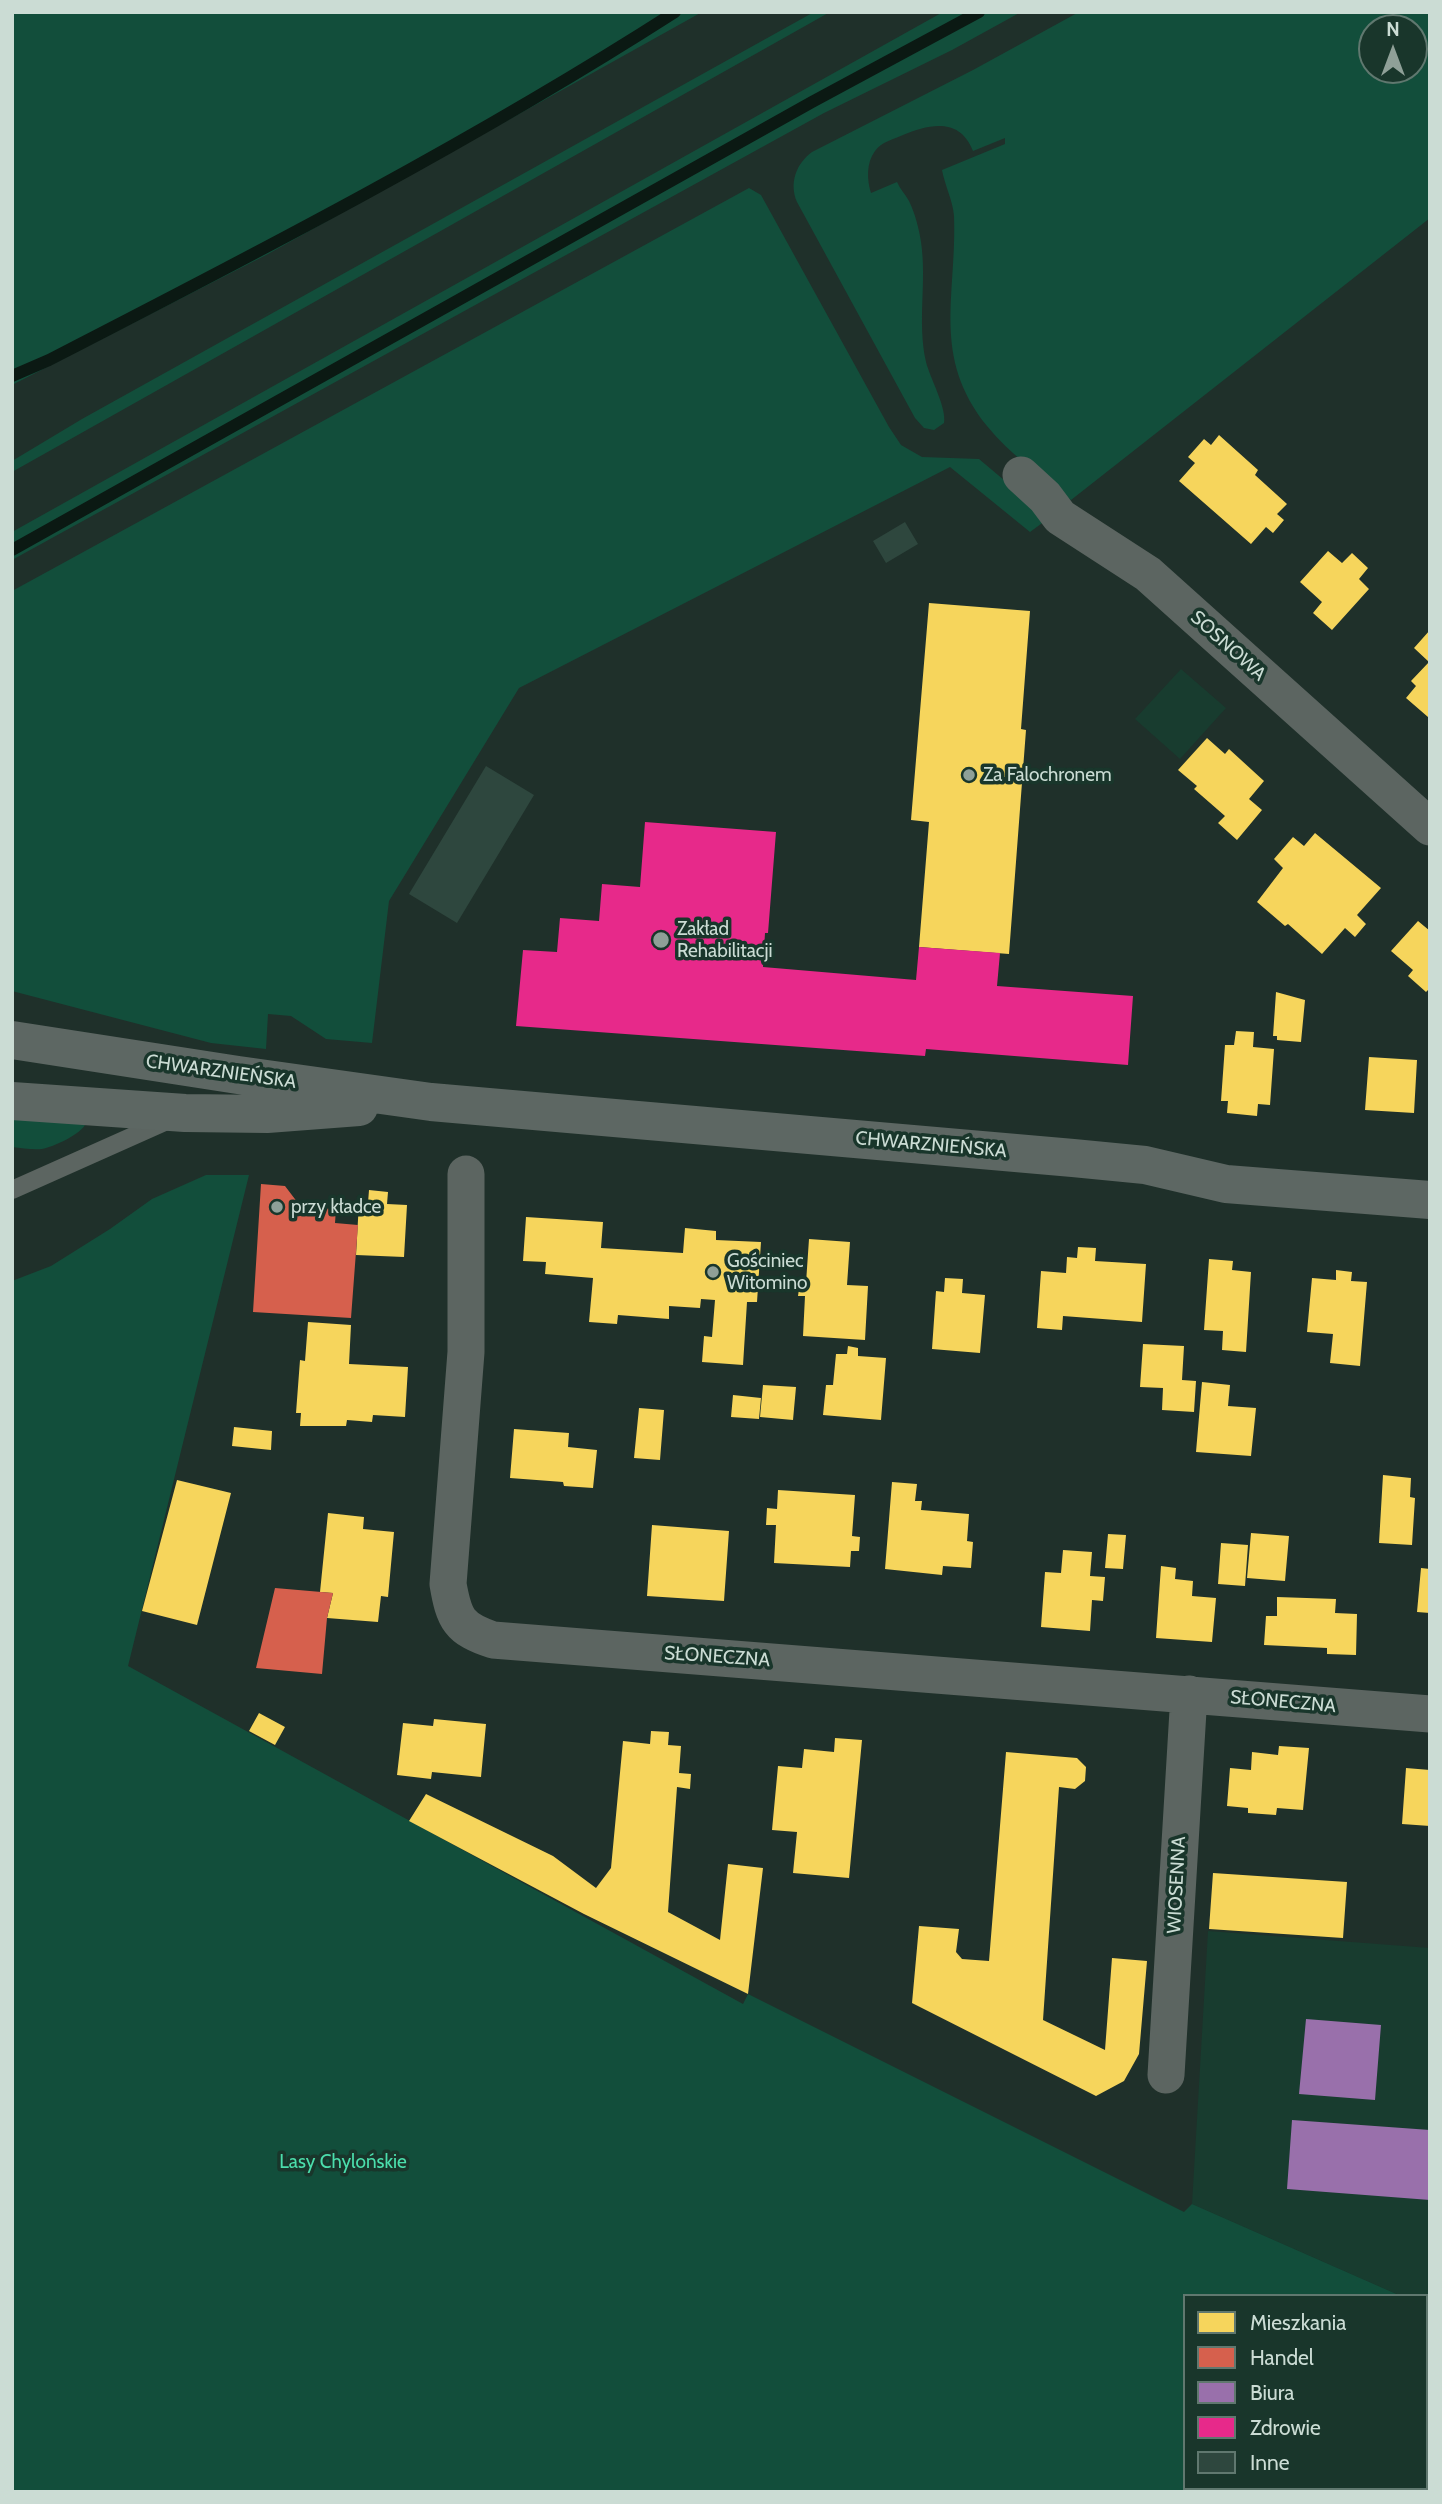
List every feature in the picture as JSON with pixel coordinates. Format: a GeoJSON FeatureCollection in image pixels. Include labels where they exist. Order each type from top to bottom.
{"type":"FeatureCollection","features":[{"type":"Feature","properties":{"kind":"main road","name":"CHWARZNIEŃSKA"},"geometry":{"type":"LineString","coordinates":[[12,1040],[237,1076],[265,1077],[430,1102],[1073,1157],[1144,1165],[1226,1184],[1430,1200]]}},
{"type":"Feature","properties":{"kind":"main road","name":"CHWARZNIEŃSKA"},"geometry":{"type":"LineString","coordinates":[[12,1101],[185,1113],[267,1114],[430,1102]]}},
{"type":"Feature","properties":{"kind":"street","name":"SOSNOWA"},"geometry":{"type":"LineString","coordinates":[[1021,475],[1045,497],[1060,517],[1148,574],[1430,827]]}},
{"type":"Feature","properties":{"kind":"street","name":"SŁONECZNA"},"geometry":{"type":"LineString","coordinates":[[466,1174],[466,1352],[448,1584],[452,1608],[462,1625],[494,1640],[1430,1714]]}},
{"type":"Feature","properties":{"kind":"street","name":"WIOSENNA"},"geometry":{"type":"LineString","coordinates":[[1166,2075],[1189,1694]]}},
{"type":"Feature","properties":{"kind":"lane"},"geometry":{"type":"LineString","coordinates":[[12,1190],[185,1113]]}},
{"type":"Feature","properties":{"kind":"shaded area"},"geometry":{"type":"Polygon","coordinates":[[[1181,669],[1226,708],[1180,759],[1135,719],[1181,669]]]}},
{"type":"Feature","properties":{"kind":"shaded area"},"geometry":{"type":"Polygon","coordinates":[[[1208,1931],[1430,1948],[1430,2308],[1428,2294],[1396,2294],[1192,2204],[1208,1931]]]}},
{"type":"Feature","properties":{"kind":"green space"},"geometry":{"type":"Polygon","coordinates":[[[12,12],[702,12],[268,254],[12,385],[12,12]]]}},
{"type":"Feature","properties":{"kind":"green space"},"geometry":{"type":"Polygon","coordinates":[[[814,12],[830,12],[12,472],[12,461],[82,419],[814,12]]]}},
{"type":"Feature","properties":{"kind":"green space"},"geometry":{"type":"Polygon","coordinates":[[[943,12],[1021,12],[952,50],[824,113],[12,560],[12,532],[943,12]]]}},
{"type":"Feature","properties":{"kind":"green space"},"geometry":{"type":"Polygon","coordinates":[[[1079,12],[1430,12],[1430,218],[1071,500],[1016,456],[987,426],[970,400],[959,375],[953,350],[951,299],[954,216],[942,170],[1005,144],[1005,138],[973,151],[967,140],[952,128],[933,126],[884,143],[875,151],[870,161],[868,177],[871,193],[897,182],[909,201],[918,226],[923,257],[923,347],[944,417],[944,423],[934,430],[924,428],[915,418],[797,202],[794,188],[796,174],[802,162],[812,152],[973,70],[1079,12]]]}},
{"type":"Feature","properties":{"kind":"green space"},"geometry":{"type":"Polygon","coordinates":[[[749,188],[761,195],[901,445],[922,457],[979,459],[1049,518],[1030,532],[950,467],[519,688],[389,901],[372,1043],[326,1039],[291,1016],[268,1014],[266,1049],[211,1043],[12,991],[12,591],[749,188]]]}},
{"type":"Feature","properties":{"kind":"green space"},"geometry":{"type":"Polygon","coordinates":[[[12,1111],[86,1123],[73,1136],[47,1148],[12,1147],[12,1111]]]}},
{"type":"Feature","properties":{"kind":"green space","name":"Lasy Chylońskie"},"geometry":{"type":"Polygon","coordinates":[[[206,1175],[249,1175],[128,1666],[743,2004],[748,1994],[1184,2212],[1192,2204],[1396,2294],[1183,2294],[1183,2490],[1428,2490],[1430,2308],[1430,2492],[12,2492],[12,1281],[51,1266],[152,1199],[206,1175]]]}},
{"type":"Feature","properties":{"kind":"building: Mieszkania"},"geometry":{"type":"Polygon","coordinates":[[[1219,435],[1258,470],[1255,475],[1287,504],[1277,514],[1284,520],[1273,533],[1266,527],[1251,544],[1179,481],[1195,463],[1188,457],[1204,439],[1211,445],[1219,435]]]}},
{"type":"Feature","properties":{"kind":"building: Mieszkania"},"geometry":{"type":"Polygon","coordinates":[[[1328,551],[1342,563],[1352,553],[1368,568],[1359,579],[1369,589],[1332,630],[1313,613],[1322,602],[1300,582],[1328,551]]]}},
{"type":"Feature","properties":{"kind":"building: Mieszkania","name":"Za Falochronem"},"geometry":{"type":"Polygon","coordinates":[[[929,603],[1030,611],[1021,729],[1026,730],[1009,954],[919,947],[929,822],[911,820],[929,603]]]}},
{"type":"Feature","properties":{"kind":"building: Mieszkania"},"geometry":{"type":"Polygon","coordinates":[[[1430,630],[1428,717],[1406,698],[1416,686],[1411,681],[1429,662],[1414,648],[1430,630]]]}},
{"type":"Feature","properties":{"kind":"building: Mieszkania"},"geometry":{"type":"Polygon","coordinates":[[[1207,738],[1225,754],[1229,749],[1264,781],[1249,799],[1262,810],[1237,840],[1218,823],[1225,816],[1194,789],[1197,786],[1178,770],[1207,738]]]}},
{"type":"Feature","properties":{"kind":"building: Mieszkania"},"geometry":{"type":"Polygon","coordinates":[[[1315,833],[1381,888],[1357,915],[1366,924],[1355,937],[1345,928],[1322,954],[1288,924],[1285,926],[1257,902],[1283,868],[1274,859],[1293,837],[1304,846],[1315,833]]]}},
{"type":"Feature","properties":{"kind":"building: Mieszkania"},"geometry":{"type":"Polygon","coordinates":[[[1418,921],[1430,931],[1430,988],[1426,992],[1408,976],[1413,970],[1391,951],[1418,921]]]}},
{"type":"Feature","properties":{"kind":"building: Mieszkania"},"geometry":{"type":"Polygon","coordinates":[[[1276,992],[1305,1000],[1301,1042],[1277,1040],[1277,1036],[1273,1036],[1276,992]]]}},
{"type":"Feature","properties":{"kind":"building: Mieszkania"},"geometry":{"type":"Polygon","coordinates":[[[1236,1031],[1254,1032],[1253,1047],[1274,1049],[1270,1105],[1258,1104],[1257,1116],[1227,1113],[1228,1101],[1221,1101],[1225,1045],[1234,1045],[1236,1031]]]}},
{"type":"Feature","properties":{"kind":"building: Mieszkania"},"geometry":{"type":"Polygon","coordinates":[[[1369,1057],[1417,1060],[1414,1113],[1365,1110],[1369,1057]]]}},
{"type":"Feature","properties":{"kind":"building: Mieszkania"},"geometry":{"type":"Polygon","coordinates":[[[369,1190],[388,1192],[387,1204],[407,1205],[404,1257],[356,1255],[359,1202],[368,1203],[369,1190]]]}},
{"type":"Feature","properties":{"kind":"building: Mieszkania"},"geometry":{"type":"Polygon","coordinates":[[[526,1217],[603,1222],[601,1248],[683,1253],[685,1228],[716,1231],[716,1240],[761,1242],[757,1302],[747,1302],[743,1365],[702,1362],[704,1336],[712,1337],[715,1300],[701,1299],[700,1308],[669,1306],[669,1319],[618,1315],[617,1324],[589,1322],[593,1278],[545,1274],[546,1262],[523,1261],[526,1217]]]}},
{"type":"Feature","properties":{"kind":"building: Mieszkania"},"geometry":{"type":"Polygon","coordinates":[[[809,1239],[850,1242],[847,1285],[868,1286],[865,1340],[803,1336],[805,1296],[798,1296],[800,1282],[806,1283],[809,1239]]]}},
{"type":"Feature","properties":{"kind":"building: Mieszkania"},"geometry":{"type":"Polygon","coordinates":[[[1078,1247],[1096,1248],[1095,1261],[1146,1264],[1142,1322],[1063,1316],[1062,1330],[1037,1328],[1041,1271],[1066,1273],[1067,1257],[1077,1258],[1078,1247]]]}},
{"type":"Feature","properties":{"kind":"building: Mieszkania"},"geometry":{"type":"Polygon","coordinates":[[[1209,1259],[1233,1261],[1232,1270],[1251,1272],[1246,1352],[1222,1350],[1223,1331],[1204,1330],[1209,1259]]]}},
{"type":"Feature","properties":{"kind":"building: Mieszkania"},"geometry":{"type":"Polygon","coordinates":[[[1336,1270],[1352,1272],[1351,1281],[1367,1282],[1360,1366],[1330,1363],[1333,1334],[1307,1332],[1312,1278],[1336,1280],[1336,1270]]]}},
{"type":"Feature","properties":{"kind":"building: Mieszkania"},"geometry":{"type":"Polygon","coordinates":[[[945,1278],[963,1279],[962,1293],[985,1295],[980,1353],[932,1349],[936,1291],[944,1292],[945,1278]]]}},
{"type":"Feature","properties":{"kind":"building: Mieszkania"},"geometry":{"type":"Polygon","coordinates":[[[308,1322],[351,1325],[349,1364],[408,1367],[405,1417],[373,1415],[372,1422],[347,1420],[346,1426],[300,1426],[301,1413],[296,1413],[300,1360],[305,1361],[308,1322]]]}},
{"type":"Feature","properties":{"kind":"building: Mieszkania"},"geometry":{"type":"Polygon","coordinates":[[[1143,1344],[1184,1346],[1182,1380],[1196,1381],[1194,1412],[1162,1410],[1163,1388],[1140,1387],[1143,1344]]]}},
{"type":"Feature","properties":{"kind":"building: Mieszkania"},"geometry":{"type":"Polygon","coordinates":[[[848,1346],[858,1348],[858,1356],[886,1358],[881,1420],[823,1415],[826,1385],[833,1385],[836,1354],[847,1354],[848,1346]]]}},
{"type":"Feature","properties":{"kind":"building: Mieszkania"},"geometry":{"type":"Polygon","coordinates":[[[1202,1382],[1230,1385],[1228,1406],[1256,1408],[1251,1456],[1196,1452],[1202,1382]]]}},
{"type":"Feature","properties":{"kind":"building: Mieszkania"},"geometry":{"type":"Polygon","coordinates":[[[763,1385],[796,1387],[793,1420],[760,1417],[763,1385]]]}},
{"type":"Feature","properties":{"kind":"building: Mieszkania"},"geometry":{"type":"Polygon","coordinates":[[[733,1395],[761,1398],[759,1419],[731,1417],[733,1395]]]}},
{"type":"Feature","properties":{"kind":"building: Mieszkania"},"geometry":{"type":"Polygon","coordinates":[[[639,1408],[664,1410],[660,1460],[634,1458],[639,1408]]]}},
{"type":"Feature","properties":{"kind":"building: Mieszkania"},"geometry":{"type":"Polygon","coordinates":[[[234,1427],[272,1431],[271,1450],[232,1446],[234,1427]]]}},
{"type":"Feature","properties":{"kind":"building: Mieszkania"},"geometry":{"type":"Polygon","coordinates":[[[514,1429],[569,1433],[568,1447],[597,1450],[593,1488],[564,1486],[563,1482],[510,1478],[514,1429]]]}},
{"type":"Feature","properties":{"kind":"building: Mieszkania"},"geometry":{"type":"Polygon","coordinates":[[[1383,1475],[1411,1478],[1410,1497],[1415,1498],[1412,1545],[1379,1543],[1383,1475]]]}},
{"type":"Feature","properties":{"kind":"building: Mieszkania"},"geometry":{"type":"Polygon","coordinates":[[[177,1480],[231,1493],[197,1625],[142,1611],[177,1480]]]}},
{"type":"Feature","properties":{"kind":"building: Mieszkania"},"geometry":{"type":"Polygon","coordinates":[[[892,1482],[917,1484],[915,1501],[922,1501],[921,1510],[969,1514],[967,1541],[973,1542],[971,1568],[943,1566],[942,1575],[885,1569],[892,1482]]]}},
{"type":"Feature","properties":{"kind":"building: Mieszkania"},"geometry":{"type":"Polygon","coordinates":[[[778,1490],[855,1495],[852,1536],[860,1537],[859,1551],[851,1551],[850,1567],[774,1563],[776,1525],[766,1525],[767,1508],[777,1509],[778,1490]]]}},
{"type":"Feature","properties":{"kind":"building: Mieszkania"},"geometry":{"type":"Polygon","coordinates":[[[328,1513],[364,1517],[363,1529],[394,1532],[388,1597],[381,1596],[378,1622],[327,1618],[333,1593],[320,1592],[328,1513]]]}},
{"type":"Feature","properties":{"kind":"building: Mieszkania"},"geometry":{"type":"Polygon","coordinates":[[[652,1525],[729,1531],[724,1601],[647,1596],[652,1525]]]}},
{"type":"Feature","properties":{"kind":"building: Mieszkania"},"geometry":{"type":"Polygon","coordinates":[[[1251,1533],[1289,1536],[1285,1581],[1247,1578],[1251,1533]]]}},
{"type":"Feature","properties":{"kind":"building: Mieszkania"},"geometry":{"type":"Polygon","coordinates":[[[1108,1534],[1126,1535],[1123,1569],[1105,1568],[1108,1534]]]}},
{"type":"Feature","properties":{"kind":"building: Mieszkania"},"geometry":{"type":"Polygon","coordinates":[[[1221,1543],[1248,1545],[1245,1586],[1218,1584],[1221,1543]]]}},
{"type":"Feature","properties":{"kind":"building: Mieszkania"},"geometry":{"type":"Polygon","coordinates":[[[1063,1550],[1092,1552],[1090,1576],[1105,1577],[1103,1601],[1092,1600],[1090,1631],[1041,1627],[1045,1572],[1061,1573],[1063,1550]]]}},
{"type":"Feature","properties":{"kind":"building: Mieszkania"},"geometry":{"type":"Polygon","coordinates":[[[1161,1566],[1176,1568],[1175,1579],[1193,1581],[1192,1596],[1216,1598],[1212,1642],[1156,1638],[1161,1566]]]}},
{"type":"Feature","properties":{"kind":"building: Mieszkania"},"geometry":{"type":"Polygon","coordinates":[[[1421,1568],[1430,1569],[1430,1613],[1417,1612],[1421,1568]]]}},
{"type":"Feature","properties":{"kind":"building: Mieszkania"},"geometry":{"type":"Polygon","coordinates":[[[1277,1597],[1336,1599],[1335,1613],[1357,1614],[1356,1655],[1327,1654],[1327,1648],[1264,1645],[1266,1616],[1277,1616],[1277,1597]]]}},
{"type":"Feature","properties":{"kind":"building: Mieszkania"},"geometry":{"type":"Polygon","coordinates":[[[259,1713],[285,1727],[275,1745],[249,1731],[259,1713]]]}},
{"type":"Feature","properties":{"kind":"building: Mieszkania"},"geometry":{"type":"Polygon","coordinates":[[[434,1719],[486,1724],[481,1777],[432,1772],[431,1779],[397,1775],[403,1723],[433,1726],[434,1719]]]}},
{"type":"Feature","properties":{"kind":"building: Mieszkania"},"geometry":{"type":"Polygon","coordinates":[[[651,1731],[669,1732],[668,1745],[681,1746],[679,1773],[691,1774],[690,1789],[677,1787],[668,1912],[720,1940],[728,1864],[763,1868],[748,1994],[584,1914],[409,1821],[426,1794],[553,1856],[596,1888],[611,1868],[623,1741],[650,1744],[651,1731]]]}},
{"type":"Feature","properties":{"kind":"building: Mieszkania"},"geometry":{"type":"Polygon","coordinates":[[[835,1738],[862,1740],[849,1878],[793,1873],[797,1832],[772,1830],[778,1766],[802,1768],[804,1749],[834,1752],[835,1738]]]}},
{"type":"Feature","properties":{"kind":"building: Mieszkania"},"geometry":{"type":"Polygon","coordinates":[[[1279,1746],[1309,1748],[1303,1810],[1277,1808],[1276,1815],[1248,1813],[1248,1808],[1227,1806],[1230,1768],[1251,1770],[1252,1752],[1278,1755],[1279,1746]]]}},
{"type":"Feature","properties":{"kind":"building: Mieszkania"},"geometry":{"type":"Polygon","coordinates":[[[1006,1752],[1077,1758],[1086,1767],[1085,1781],[1075,1789],[1059,1787],[1043,2020],[1105,2050],[1112,1958],[1147,1961],[1139,2054],[1124,2081],[1096,2096],[912,2003],[919,1926],[959,1929],[956,1952],[962,1959],[989,1961],[1006,1752]]]}},
{"type":"Feature","properties":{"kind":"building: Mieszkania"},"geometry":{"type":"Polygon","coordinates":[[[1406,1768],[1430,1770],[1430,1826],[1402,1824],[1406,1768]]]}},
{"type":"Feature","properties":{"kind":"building: Mieszkania"},"geometry":{"type":"Polygon","coordinates":[[[1213,1873],[1347,1882],[1343,1938],[1209,1929],[1213,1873]]]}},
{"type":"Feature","properties":{"kind":"building: Handel"},"geometry":{"type":"Polygon","coordinates":[[[261,1184],[285,1186],[301,1207],[336,1209],[335,1223],[358,1225],[351,1318],[253,1312],[261,1184]]]}},
{"type":"Feature","properties":{"kind":"building: Handel"},"geometry":{"type":"Polygon","coordinates":[[[275,1588],[333,1593],[327,1618],[322,1674],[256,1668],[275,1588]]]}},
{"type":"Feature","properties":{"kind":"building: Biura"},"geometry":{"type":"Polygon","coordinates":[[[1306,2019],[1381,2025],[1375,2100],[1299,2094],[1306,2019]]]}},
{"type":"Feature","properties":{"kind":"building: Biura"},"geometry":{"type":"Polygon","coordinates":[[[1292,2120],[1430,2130],[1430,2200],[1287,2189],[1292,2120]]]}},
{"type":"Feature","properties":{"kind":"building: Zdrowie","name":"Zakład Rehabilitacji"},"geometry":{"type":"Polygon","coordinates":[[[645,822],[776,832],[763,967],[916,980],[919,947],[1000,953],[997,986],[1133,996],[1128,1065],[926,1049],[925,1056],[516,1026],[523,950],[557,952],[560,918],[599,921],[602,884],[640,887],[645,822]]]}},
{"type":"Feature","properties":{"kind":"building: Inne"},"geometry":{"type":"Polygon","coordinates":[[[905,522],[918,544],[886,563],[873,541],[905,522]]]}},
{"type":"Feature","properties":{"kind":"building: Inne"},"geometry":{"type":"Polygon","coordinates":[[[486,766],[534,795],[457,923],[409,894],[486,766]]]}},
{"type":"Feature","properties":{"kind":"waterway"},"geometry":{"type":"LineString","coordinates":[[12,376],[129,319],[366,194],[599,60],[675,12]]}},
{"type":"Feature","properties":{"kind":"waterway"},"geometry":{"type":"LineString","coordinates":[[12,550],[812,102],[979,12]]}},
{"type":"Feature","properties":{"kind":"place","name":"Za Falochronem"},"geometry":{"type":"Point","coordinates":[969,775]}},
{"type":"Feature","properties":{"kind":"place","name":"Zakład Rehabilitacji"},"geometry":{"type":"Point","coordinates":[661,940]}},
{"type":"Feature","properties":{"kind":"place","name":"przy kładce"},"geometry":{"type":"Point","coordinates":[277,1207]}},
{"type":"Feature","properties":{"kind":"place","name":"Gościniec Witomino"},"geometry":{"type":"Point","coordinates":[713,1272]}}]}
